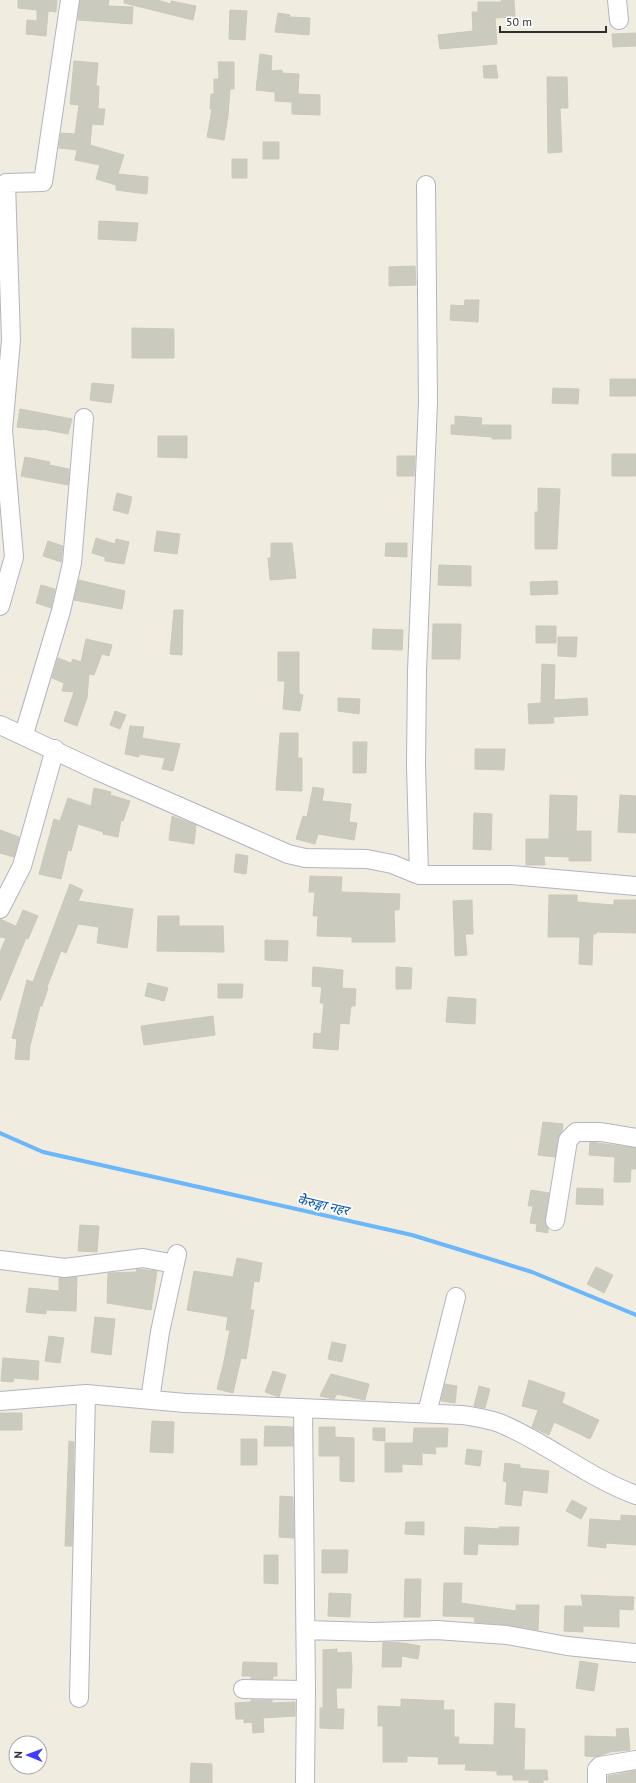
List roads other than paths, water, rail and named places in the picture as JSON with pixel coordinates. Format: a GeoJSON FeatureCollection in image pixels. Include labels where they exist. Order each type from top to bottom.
{"type":"FeatureCollection","features":[{"type":"Feature","properties":{"kind":"street"},"geometry":{"type":"LineString","coordinates":[[0,606],[14,557],[3,430],[11,340],[6,183],[43,182],[70,0]]}},
{"type":"Feature","properties":{"kind":"street"},"geometry":{"type":"LineString","coordinates":[[617,0],[619,20]]}},
{"type":"Feature","properties":{"kind":"street"},"geometry":{"type":"LineString","coordinates":[[419,875],[416,765],[417,671],[428,402],[426,185]]}},
{"type":"Feature","properties":{"kind":"street"},"geometry":{"type":"LineString","coordinates":[[24,734],[62,611],[72,563],[84,418]]}},
{"type":"Feature","properties":{"kind":"street"},"geometry":{"type":"LineString","coordinates":[[0,725],[24,734],[98,770],[288,854],[305,858],[367,859],[392,864],[419,875],[511,875],[636,886]]}},
{"type":"Feature","properties":{"kind":"street"},"geometry":{"type":"LineString","coordinates":[[0,909],[22,866],[55,749]]}},
{"type":"Feature","properties":{"kind":"street"},"geometry":{"type":"LineString","coordinates":[[555,1221],[568,1140],[576,1132],[601,1132],[636,1138]]}},
{"type":"Feature","properties":{"kind":"street"},"geometry":{"type":"LineString","coordinates":[[0,1260],[65,1268],[143,1258],[176,1259],[160,1332],[150,1400]]}},
{"type":"Feature","properties":{"kind":"street"},"geometry":{"type":"LineString","coordinates":[[427,1413],[456,1297]]}},
{"type":"Feature","properties":{"kind":"street"},"geometry":{"type":"LineString","coordinates":[[79,1698],[86,1394]]}},
{"type":"Feature","properties":{"kind":"street"},"geometry":{"type":"LineString","coordinates":[[0,1401],[86,1394],[185,1404],[462,1415],[502,1424],[533,1439],[607,1483],[636,1495]]}},
{"type":"Feature","properties":{"kind":"street"},"geometry":{"type":"LineString","coordinates":[[303,1408],[306,1630],[305,1783]]}},
{"type":"Feature","properties":{"kind":"street"},"geometry":{"type":"LineString","coordinates":[[306,1630],[374,1632],[436,1630],[507,1634],[567,1646],[636,1653]]}},
{"type":"Feature","properties":{"kind":"street"},"geometry":{"type":"LineString","coordinates":[[243,1688],[306,1690]]}},
{"type":"Feature","properties":{"kind":"street"},"geometry":{"type":"LineString","coordinates":[[597,1783],[597,1769],[600,1766],[636,1760]]}},
{"type":"Feature","properties":{"kind":"waterway","name":"केेरुङ्गा नहर"},"geometry":{"type":"LineString","coordinates":[[0,1133],[43,1152],[412,1235],[532,1272],[636,1315]]}}]}
